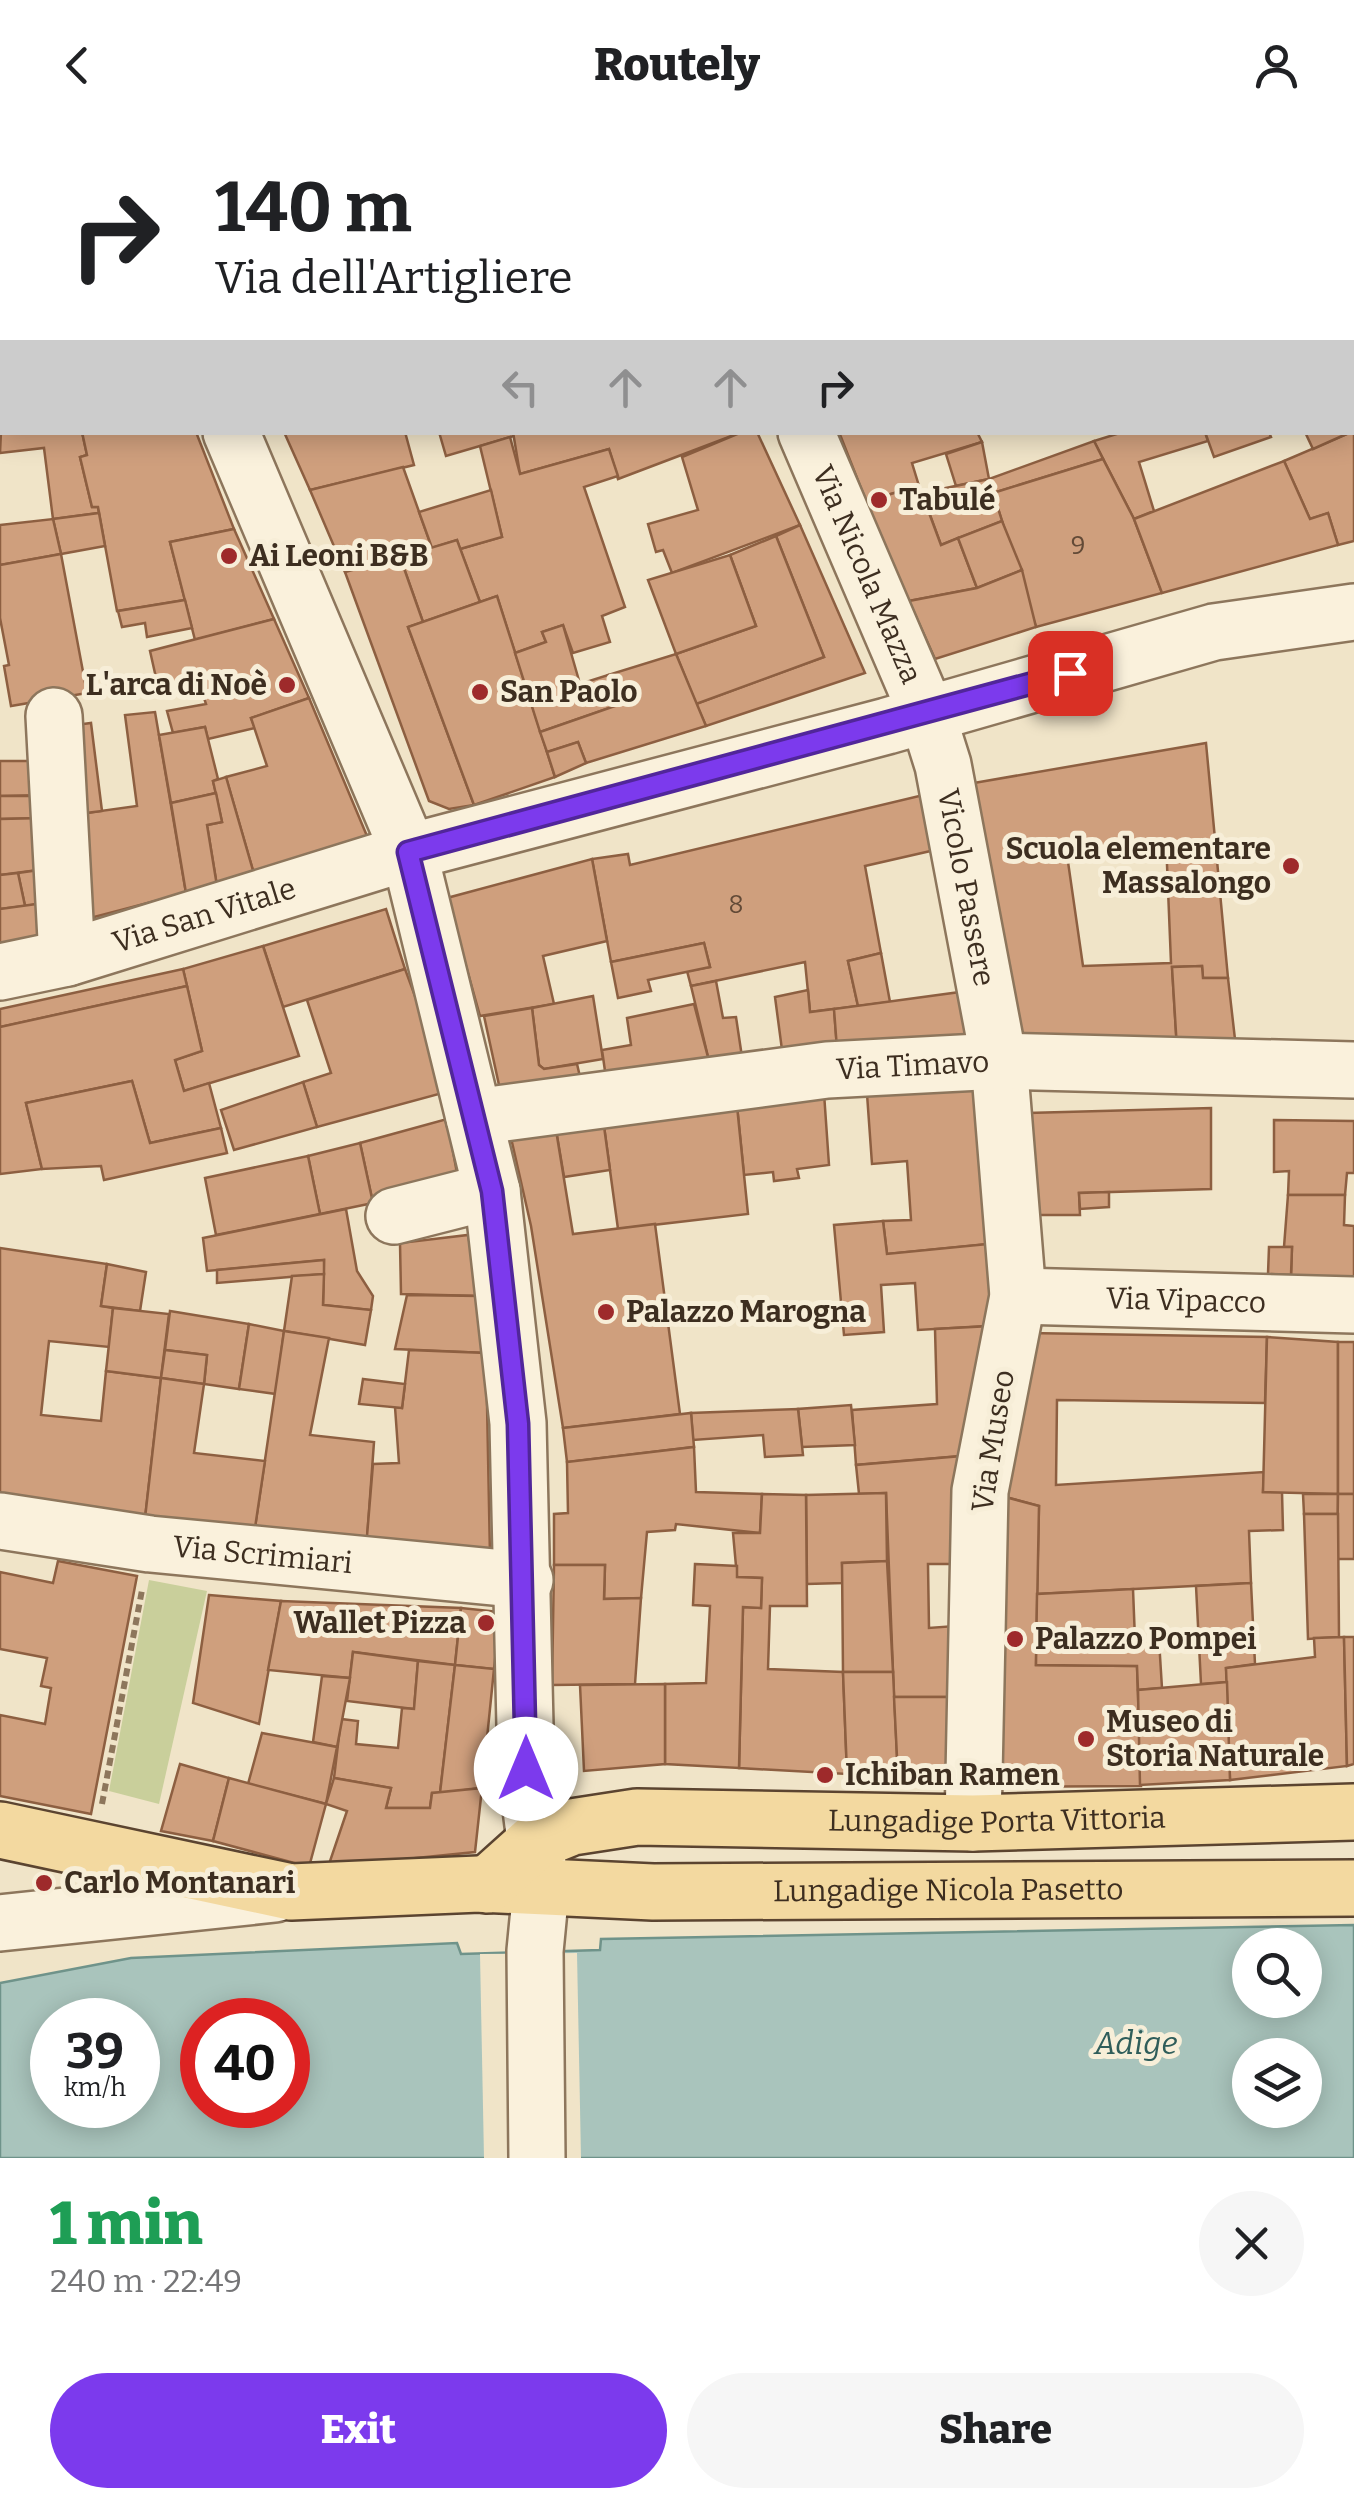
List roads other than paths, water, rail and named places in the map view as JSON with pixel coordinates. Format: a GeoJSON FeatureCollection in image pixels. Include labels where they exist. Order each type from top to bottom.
{"type":"FeatureCollection","features":[{"type":"Feature","properties":{"kind":"main road","name":"Lungadige Porta Vittoria"},"geometry":{"type":"LineString","coordinates":[[538,1866],[554,1860],[569,1844],[644,1817],[972,1823],[1354,1812]]}},
{"type":"Feature","properties":{"kind":"main road"},"geometry":{"type":"LineString","coordinates":[[644,1817],[632,1835],[628,1858],[652,1892]]}},
{"type":"Feature","properties":{"kind":"main road","name":"Lungadige Nicola Pasetto"},"geometry":{"type":"LineString","coordinates":[[0,1830],[291,1892],[487,1884],[538,1866],[652,1892],[1354,1888]]}},
{"type":"Feature","properties":{"kind":"street"},"geometry":{"type":"LineString","coordinates":[[232,435],[408,852],[492,1191],[518,1424],[525,1580],[527,1779],[538,1866],[538,2158]]}},
{"type":"Feature","properties":{"kind":"street","name":"Via Nicola Mazza"},"geometry":{"type":"LineString","coordinates":[[807,435],[928,714]]}},
{"type":"Feature","properties":{"kind":"street","name":"Via San Vitale"},"geometry":{"type":"LineString","coordinates":[[0,972],[67,958],[408,852],[928,714],[1214,632],[1354,612]]}},
{"type":"Feature","properties":{"kind":"street","name":"Vicolo Passere"},"geometry":{"type":"LineString","coordinates":[[928,714],[943,765],[998,1061]]}},
{"type":"Feature","properties":{"kind":"street"},"geometry":{"type":"LineString","coordinates":[[54,716],[67,958]]}},
{"type":"Feature","properties":{"kind":"street","name":"Via Timavo"},"geometry":{"type":"LineString","coordinates":[[474,1118],[827,1070],[998,1061],[1354,1070]]}},
{"type":"Feature","properties":{"kind":"street","name":"Via Museo"},"geometry":{"type":"LineString","coordinates":[[972,1823],[980,1491],[1018,1296],[998,1061]]}},
{"type":"Feature","properties":{"kind":"street"},"geometry":{"type":"LineString","coordinates":[[394,1216],[492,1191]]}},
{"type":"Feature","properties":{"kind":"street","name":"Via Vipacco"},"geometry":{"type":"LineString","coordinates":[[1018,1296],[1354,1305]]}},
{"type":"Feature","properties":{"kind":"street","name":"Via Scrimiari"},"geometry":{"type":"LineString","coordinates":[[0,1520],[150,1544],[525,1580]]}},
{"type":"Feature","properties":{"kind":"street","name":"Lungadige Porta Vittoria"},"geometry":{"type":"LineString","coordinates":[[527,1779],[554,1800],[644,1817]]}},
{"type":"Feature","properties":{"kind":"street"},"geometry":{"type":"LineString","coordinates":[[0,1924],[291,1892]]}},
{"type":"Feature","properties":{"kind":"water","name":"Adige"},"geometry":{"type":"Polygon","coordinates":[[[1354,1925],[1354,2158],[0,2158],[0,1983],[131,1958],[457,1943],[461,1954],[600,1950],[601,1939],[1354,1925]]]}},
{"type":"Feature","properties":{"kind":"place","name":"Tabulé"},"geometry":{"type":"Point","coordinates":[879,500]}},
{"type":"Feature","properties":{"kind":"place","name":"Ai Leoni B&B"},"geometry":{"type":"Point","coordinates":[229,556]}},
{"type":"Feature","properties":{"kind":"place","name":"L'arca di Noè"},"geometry":{"type":"Point","coordinates":[287,685]}},
{"type":"Feature","properties":{"kind":"place","name":"San Paolo"},"geometry":{"type":"Point","coordinates":[480,692]}},
{"type":"Feature","properties":{"kind":"place","name":"Scuola elementare Massalongo"},"geometry":{"type":"Point","coordinates":[1291,866]}},
{"type":"Feature","properties":{"kind":"place","name":"Palazzo Marogna"},"geometry":{"type":"Point","coordinates":[606,1312]}},
{"type":"Feature","properties":{"kind":"place","name":"Wallet Pizza"},"geometry":{"type":"Point","coordinates":[486,1623]}},
{"type":"Feature","properties":{"kind":"place","name":"Palazzo Pompei"},"geometry":{"type":"Point","coordinates":[1015,1639]}},
{"type":"Feature","properties":{"kind":"place","name":"Museo di Storia Naturale"},"geometry":{"type":"Point","coordinates":[1086,1739]}},
{"type":"Feature","properties":{"kind":"place","name":"Ichiban Ramen"},"geometry":{"type":"Point","coordinates":[825,1775]}},
{"type":"Feature","properties":{"kind":"place","name":"Carlo Montanari"},"geometry":{"type":"Point","coordinates":[44,1883]}}]}
